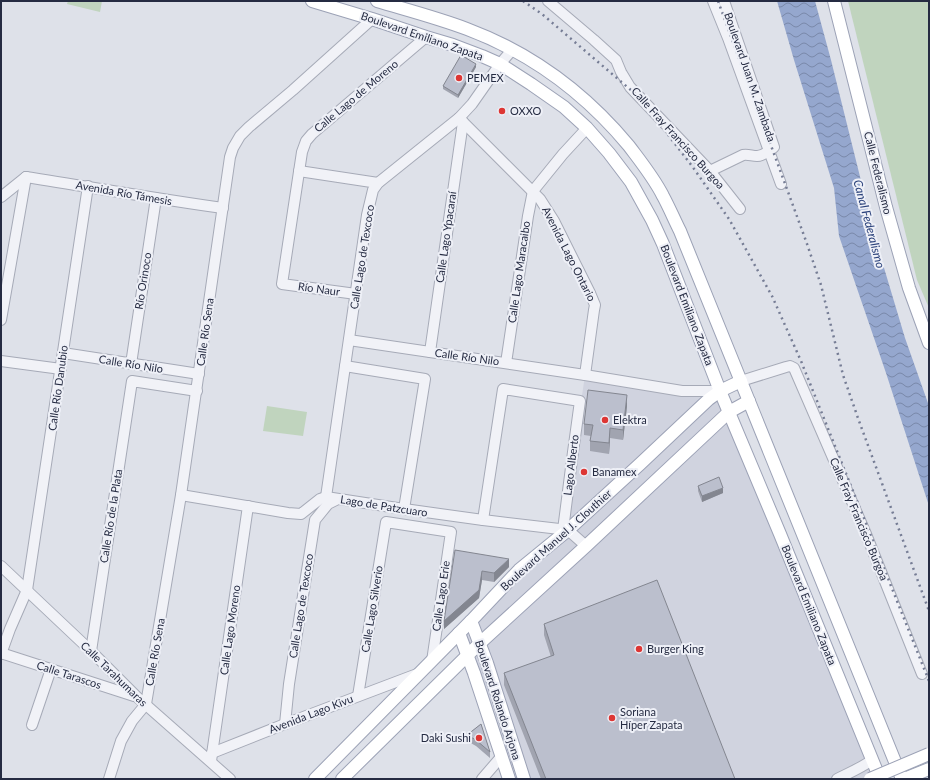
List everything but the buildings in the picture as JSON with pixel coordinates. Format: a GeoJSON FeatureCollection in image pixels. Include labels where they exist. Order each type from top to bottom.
{"type":"FeatureCollection","features":[{"type":"Feature","properties":{"kind":"main road","name":"Boulevard Emiliano Zapata"},"geometry":{"type":"LineString","coordinates":[[312,1],[453,45],[500,64],[564,107],[587,128],[609,153],[631,182],[652,220],[663,244],[720,391],[880,779]]}},
{"type":"Feature","properties":{"kind":"main road","name":"Boulevard Emiliano Zapata"},"geometry":{"type":"LineString","coordinates":[[377,1],[467,28],[494,40],[537,64],[579,94],[599,112],[615,129],[643,164],[663,195],[680,231],[903,779]]}},
{"type":"Feature","properties":{"kind":"main road","name":"Calle Federalismo"},"geometry":{"type":"LineString","coordinates":[[834,1],[886,206],[909,288],[929,343]]}},
{"type":"Feature","properties":{"kind":"main road","name":"Boulevard Manuel J. Clouthier"},"geometry":{"type":"LineString","coordinates":[[314,779],[471,622],[519,570],[640,464],[709,399],[720,391],[741,381]]}},
{"type":"Feature","properties":{"kind":"main road"},"geometry":{"type":"LineString","coordinates":[[342,779],[467,655],[729,412],[749,400]]}},
{"type":"Feature","properties":{"kind":"main road"},"geometry":{"type":"LineString","coordinates":[[814,618],[824,615],[827,616],[852,676],[857,682],[866,688]]}},
{"type":"Feature","properties":{"kind":"main road","name":"Boulevard Rolando Arjona"},"geometry":{"type":"LineString","coordinates":[[471,622],[487,663],[524,778]]}},
{"type":"Feature","properties":{"kind":"main road","name":"Boulevard Rolando Arjona"},"geometry":{"type":"LineString","coordinates":[[459,633],[509,779]]}},
{"type":"Feature","properties":{"kind":"main road"},"geometry":{"type":"LineString","coordinates":[[870,779],[929,754]]}},
{"type":"Feature","properties":{"kind":"main road"},"geometry":{"type":"LineString","coordinates":[[903,779],[929,769]]}},
{"type":"Feature","properties":{"kind":"street","name":"Calle Fray Francisco Burgoa"},"geometry":{"type":"LineString","coordinates":[[548,1],[616,60],[630,87],[710,171],[740,209]]}},
{"type":"Feature","properties":{"kind":"street","name":"Boulevard Juan M. Zambada"},"geometry":{"type":"LineString","coordinates":[[712,1],[728,38],[781,184]]}},
{"type":"Feature","properties":{"kind":"street","name":"Boulevard Juan M. Zambada"},"geometry":{"type":"LineString","coordinates":[[724,1],[774,144],[773,148],[769,151]]}},
{"type":"Feature","properties":{"kind":"street","name":"Calle Río Sena"},"geometry":{"type":"LineString","coordinates":[[146,704],[197,391],[230,157],[240,136],[249,127],[293,90],[372,19]]}},
{"type":"Feature","properties":{"kind":"street","name":"Calle Lago de Moreno"},"geometry":{"type":"LineString","coordinates":[[282,284],[302,152],[306,141],[312,134],[426,37]]}},
{"type":"Feature","properties":{"kind":"street","name":"Calle Lago de Texcoco"},"geometry":{"type":"LineString","coordinates":[[326,497],[370,200],[373,190],[378,183],[461,120],[500,64],[512,50]]}},
{"type":"Feature","properties":{"kind":"street","name":"Avenida Lago Ontario"},"geometry":{"type":"LineString","coordinates":[[461,120],[540,199],[554,221],[593,299],[595,305],[585,375]]}},
{"type":"Feature","properties":{"kind":"street","name":"Calle Lago Ypacaraí"},"geometry":{"type":"LineString","coordinates":[[430,352],[461,120]]}},
{"type":"Feature","properties":{"kind":"street","name":"Calle Lago Maracaibo"},"geometry":{"type":"LineString","coordinates":[[506,363],[533,191],[563,154],[587,128]]}},
{"type":"Feature","properties":{"kind":"street"},"geometry":{"type":"LineString","coordinates":[[710,171],[743,155],[748,154],[756,156],[769,151]]}},
{"type":"Feature","properties":{"kind":"street"},"geometry":{"type":"LineString","coordinates":[[299,171],[378,183]]}},
{"type":"Feature","properties":{"kind":"street"},"geometry":{"type":"LineString","coordinates":[[1,197],[26,177]]}},
{"type":"Feature","properties":{"kind":"street"},"geometry":{"type":"LineString","coordinates":[[1,320],[26,177]]}},
{"type":"Feature","properties":{"kind":"street","name":"Avenida Río Támesis"},"geometry":{"type":"LineString","coordinates":[[26,177],[223,208]]}},
{"type":"Feature","properties":{"kind":"street","name":"Calle Río Danubio"},"geometry":{"type":"LineString","coordinates":[[1,653],[27,590],[88,186]]}},
{"type":"Feature","properties":{"kind":"street","name":"Río Orinoco"},"geometry":{"type":"LineString","coordinates":[[131,364],[156,198]]}},
{"type":"Feature","properties":{"kind":"street","name":"Río Naur"},"geometry":{"type":"LineString","coordinates":[[282,284],[356,294]]}},
{"type":"Feature","properties":{"kind":"street","name":"Calle Río Nilo"},"geometry":{"type":"LineString","coordinates":[[349,340],[682,391],[720,391]]}},
{"type":"Feature","properties":{"kind":"street","name":"Calle Río Nilo"},"geometry":{"type":"LineString","coordinates":[[63,354],[199,374]]}},
{"type":"Feature","properties":{"kind":"street"},"geometry":{"type":"LineString","coordinates":[[1,361],[61,369]]}},
{"type":"Feature","properties":{"kind":"street"},"geometry":{"type":"LineString","coordinates":[[345,366],[425,379],[404,509]]}},
{"type":"Feature","properties":{"kind":"street","name":"Calle Fray Francisco Burgoa"},"geometry":{"type":"LineString","coordinates":[[741,381],[786,366],[792,366],[794,368],[863,527],[922,674]]}},
{"type":"Feature","properties":{"kind":"street","name":"Calle Río Nilo"},"geometry":{"type":"LineString","coordinates":[[132,381],[197,391]]}},
{"type":"Feature","properties":{"kind":"street","name":"Calle Río de la Plata"},"geometry":{"type":"LineString","coordinates":[[91,651],[132,381]]}},
{"type":"Feature","properties":{"kind":"street","name":"Lago Alberto"},"geometry":{"type":"LineString","coordinates":[[483,520],[503,389],[580,401],[565,530]]}},
{"type":"Feature","properties":{"kind":"street"},"geometry":{"type":"LineString","coordinates":[[181,495],[288,513],[319,514]]}},
{"type":"Feature","properties":{"kind":"street","name":"Lago de Patzcuaro"},"geometry":{"type":"LineString","coordinates":[[301,514],[320,499],[326,497],[483,520],[565,530]]}},
{"type":"Feature","properties":{"kind":"street","name":"Calle Lago de Texcoco"},"geometry":{"type":"LineString","coordinates":[[285,724],[289,684],[314,520],[328,504],[338,499]]}},
{"type":"Feature","properties":{"kind":"street","name":"Calle Lago Moreno"},"geometry":{"type":"LineString","coordinates":[[211,757],[248,506]]}},
{"type":"Feature","properties":{"kind":"street","name":"Lago de Patzcuaro"},"geometry":{"type":"LineString","coordinates":[[386,522],[451,532]]}},
{"type":"Feature","properties":{"kind":"street","name":"Calle Lago Silverio"},"geometry":{"type":"LineString","coordinates":[[358,696],[386,522]]}},
{"type":"Feature","properties":{"kind":"street"},"geometry":{"type":"LineString","coordinates":[[565,530],[586,546]]}},
{"type":"Feature","properties":{"kind":"street","name":"Calle Lago Erie"},"geometry":{"type":"LineString","coordinates":[[432,661],[451,532]]}},
{"type":"Feature","properties":{"kind":"street","name":"Calle Tarahumaras"},"geometry":{"type":"LineString","coordinates":[[1,566],[91,651],[137,697],[211,757],[230,779]]}},
{"type":"Feature","properties":{"kind":"street","name":"Calle Tarascos"},"geometry":{"type":"LineString","coordinates":[[1,653],[137,697]]}},
{"type":"Feature","properties":{"kind":"street"},"geometry":{"type":"LineString","coordinates":[[32,725],[52,669]]}},
{"type":"Feature","properties":{"kind":"street","name":"Avenida Lago Kivu"},"geometry":{"type":"LineString","coordinates":[[211,757],[285,724],[418,674]]}},
{"type":"Feature","properties":{"kind":"street"},"geometry":{"type":"LineString","coordinates":[[109,779],[121,742],[132,721],[146,704]]}},
{"type":"Feature","properties":{"kind":"street"},"geometry":{"type":"LineString","coordinates":[[482,779],[501,757]]}},
{"type":"Feature","properties":{"kind":"street"},"geometry":{"type":"LineString","coordinates":[[837,779],[864,766],[872,760]]}},
{"type":"Feature","properties":{"kind":"street"},"geometry":{"type":"LineString","coordinates":[[854,771],[865,779]]}},
{"type":"Feature","properties":{"kind":"shaded area"},"geometry":{"type":"Polygon","coordinates":[[[585,375],[720,391],[880,779],[513,779],[459,633],[562,534],[585,375]]]}},
{"type":"Feature","properties":{"kind":"green space"},"geometry":{"type":"Polygon","coordinates":[[[68,1],[102,1],[100,12],[67,4],[68,1]]]}},
{"type":"Feature","properties":{"kind":"green space"},"geometry":{"type":"Polygon","coordinates":[[[848,1],[929,1],[929,308],[917,280],[848,1]]]}},
{"type":"Feature","properties":{"kind":"green space"},"geometry":{"type":"Polygon","coordinates":[[[267,406],[307,412],[303,436],[263,431],[267,406]]]}},
{"type":"Feature","properties":{"kind":"water","name":"Canal Federalismo"},"geometry":{"type":"Polygon","coordinates":[[[777,1],[815,1],[876,241],[905,338],[929,406],[929,506],[886,373],[839,236],[834,188],[777,1]]]}},
{"type":"Feature","properties":{"kind":"railway"},"geometry":{"type":"LineString","coordinates":[[523,1],[542,14],[639,97],[692,166],[729,219],[772,296],[801,361],[929,681]]}},
{"type":"Feature","properties":{"kind":"railway"},"geometry":{"type":"LineString","coordinates":[[718,1],[806,241],[821,285],[843,375],[929,611]]}},
{"type":"Feature","properties":{"kind":"place","name":"PEMEX"},"geometry":{"type":"Point","coordinates":[459,78]}},
{"type":"Feature","properties":{"kind":"place","name":"OXXO"},"geometry":{"type":"Point","coordinates":[502,111]}},
{"type":"Feature","properties":{"kind":"place","name":"Elektra"},"geometry":{"type":"Point","coordinates":[605,420]}},
{"type":"Feature","properties":{"kind":"place","name":"Banamex"},"geometry":{"type":"Point","coordinates":[584,472]}},
{"type":"Feature","properties":{"kind":"place","name":"Burger King"},"geometry":{"type":"Point","coordinates":[639,649]}},
{"type":"Feature","properties":{"kind":"place","name":"Soriana Híper Zapata"},"geometry":{"type":"Point","coordinates":[612,718]}},
{"type":"Feature","properties":{"kind":"place","name":"Daki Sushi"},"geometry":{"type":"Point","coordinates":[479,738]}}]}
